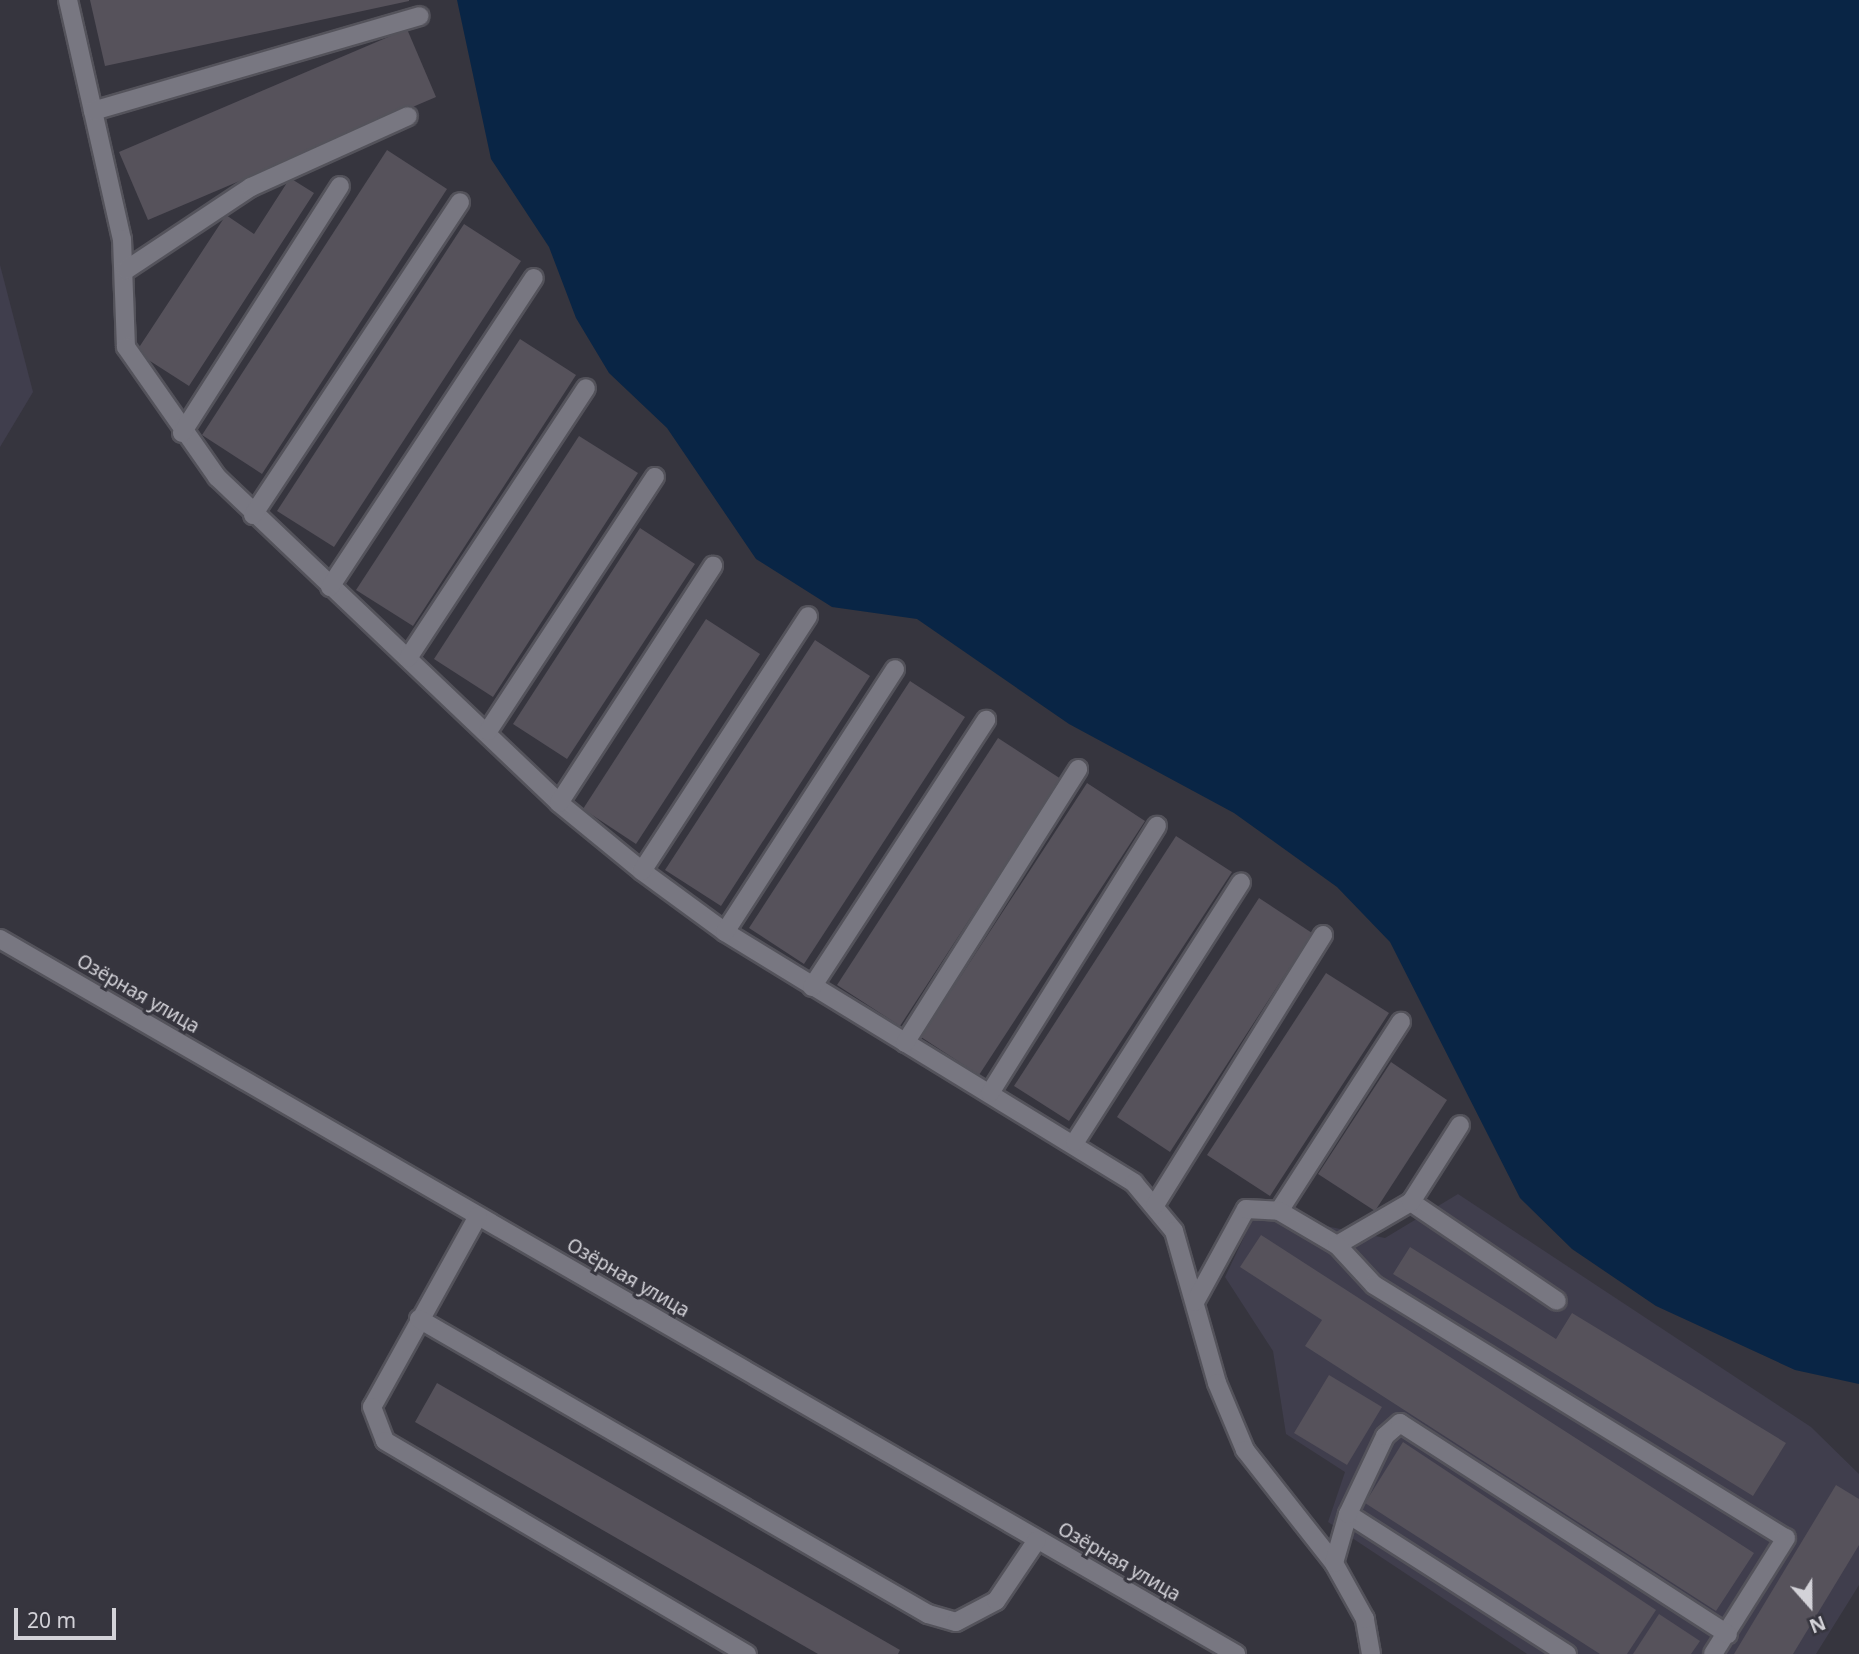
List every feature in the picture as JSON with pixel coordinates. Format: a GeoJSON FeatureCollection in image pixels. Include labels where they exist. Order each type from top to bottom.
{"type":"FeatureCollection","features":[{"type":"Feature","properties":{"kind":"street"},"geometry":{"type":"LineString","coordinates":[[68,0],[126,270],[127,348],[182,433],[253,515],[488,732],[559,803],[642,871],[724,932],[905,1043],[1075,1142],[1155,1205],[1174,1231],[1217,1383],[1245,1450],[1334,1563],[1365,1619],[1371,1654]]}},
{"type":"Feature","properties":{"kind":"street"},"geometry":{"type":"LineString","coordinates":[[93,111],[418,16]]}},
{"type":"Feature","properties":{"kind":"street"},"geometry":{"type":"LineString","coordinates":[[126,270],[251,187],[408,117]]}},
{"type":"Feature","properties":{"kind":"street"},"geometry":{"type":"LineString","coordinates":[[182,433],[340,186]]}},
{"type":"Feature","properties":{"kind":"street"},"geometry":{"type":"LineString","coordinates":[[253,515],[460,202]]}},
{"type":"Feature","properties":{"kind":"street"},"geometry":{"type":"LineString","coordinates":[[330,587],[534,278]]}},
{"type":"Feature","properties":{"kind":"street"},"geometry":{"type":"LineString","coordinates":[[408,658],[586,388]]}},
{"type":"Feature","properties":{"kind":"street"},"geometry":{"type":"LineString","coordinates":[[488,732],[654,477]]}},
{"type":"Feature","properties":{"kind":"street"},"geometry":{"type":"LineString","coordinates":[[559,803],[713,566]]}},
{"type":"Feature","properties":{"kind":"street"},"geometry":{"type":"LineString","coordinates":[[642,871],[808,617]]}},
{"type":"Feature","properties":{"kind":"street"},"geometry":{"type":"LineString","coordinates":[[724,932],[895,669]]}},
{"type":"Feature","properties":{"kind":"street"},"geometry":{"type":"LineString","coordinates":[[813,987],[986,720]]}},
{"type":"Feature","properties":{"kind":"street"},"geometry":{"type":"LineString","coordinates":[[905,1043],[1078,769]]}},
{"type":"Feature","properties":{"kind":"street"},"geometry":{"type":"LineString","coordinates":[[990,1093],[1157,826]]}},
{"type":"Feature","properties":{"kind":"street"},"geometry":{"type":"LineString","coordinates":[[1075,1142],[1241,882]]}},
{"type":"Feature","properties":{"kind":"street"},"geometry":{"type":"LineString","coordinates":[[1155,1205],[1323,935]]}},
{"type":"Feature","properties":{"kind":"street","name":"Озёрная улица"},"geometry":{"type":"LineString","coordinates":[[0,939],[1236,1654]]}},
{"type":"Feature","properties":{"kind":"street"},"geometry":{"type":"LineString","coordinates":[[1279,1210],[1401,1022]]}},
{"type":"Feature","properties":{"kind":"street"},"geometry":{"type":"LineString","coordinates":[[1337,1245],[1411,1202],[1460,1125]]}},
{"type":"Feature","properties":{"kind":"street"},"geometry":{"type":"LineString","coordinates":[[1411,1202],[1557,1301]]}},
{"type":"Feature","properties":{"kind":"street"},"geometry":{"type":"LineString","coordinates":[[1195,1302],[1246,1209],[1279,1210],[1337,1245],[1374,1284],[1786,1538],[1713,1654]]}},
{"type":"Feature","properties":{"kind":"street"},"geometry":{"type":"LineString","coordinates":[[478,1216],[372,1406],[385,1441],[747,1654]]}},
{"type":"Feature","properties":{"kind":"street"},"geometry":{"type":"LineString","coordinates":[[419,1320],[928,1614],[956,1622],[996,1601],[1037,1540]]}},
{"type":"Feature","properties":{"kind":"street"},"geometry":{"type":"LineString","coordinates":[[1334,1563],[1348,1514],[1385,1436],[1400,1423],[1728,1634]]}},
{"type":"Feature","properties":{"kind":"street"},"geometry":{"type":"LineString","coordinates":[[1348,1514],[1567,1654]]}},
{"type":"Feature","properties":{"kind":"shaded area"},"geometry":{"type":"Polygon","coordinates":[[[0,265],[33,392],[0,447],[0,265]]]}},
{"type":"Feature","properties":{"kind":"shaded area"},"geometry":{"type":"Polygon","coordinates":[[[1458,1194],[1811,1427],[1859,1474],[1859,1585],[1816,1654],[1527,1654],[1328,1522],[1345,1472],[1286,1434],[1273,1351],[1225,1277],[1256,1212],[1385,1238],[1458,1194]]]}},
{"type":"Feature","properties":{"kind":"water"},"geometry":{"type":"Polygon","coordinates":[[[457,0],[1859,0],[1859,1384],[1795,1370],[1656,1306],[1572,1249],[1520,1198],[1390,942],[1337,887],[1234,813],[1069,724],[917,619],[832,607],[756,559],[667,428],[609,373],[576,318],[549,247],[491,159],[457,0]]]}},
{"type":"Feature","properties":{"kind":"building"},"geometry":{"type":"Polygon","coordinates":[[[90,0],[409,0],[409,1],[105,66],[90,0]]]}},
{"type":"Feature","properties":{"kind":"building"},"geometry":{"type":"Polygon","coordinates":[[[407,29],[436,97],[148,220],[119,152],[407,29]]]}},
{"type":"Feature","properties":{"kind":"building"},"geometry":{"type":"Polygon","coordinates":[[[387,150],[447,189],[262,474],[202,435],[387,150]]]}},
{"type":"Feature","properties":{"kind":"building"},"geometry":{"type":"Polygon","coordinates":[[[290,178],[314,193],[189,386],[136,352],[226,215],[254,234],[290,178]]]}},
{"type":"Feature","properties":{"kind":"building"},"geometry":{"type":"Polygon","coordinates":[[[464,224],[521,261],[334,547],[277,511],[464,224]]]}},
{"type":"Feature","properties":{"kind":"building"},"geometry":{"type":"Polygon","coordinates":[[[520,339],[576,375],[413,626],[356,590],[520,339]]]}},
{"type":"Feature","properties":{"kind":"building"},"geometry":{"type":"Polygon","coordinates":[[[579,436],[638,473],[493,697],[434,659],[579,436]]]}},
{"type":"Feature","properties":{"kind":"building"},"geometry":{"type":"Polygon","coordinates":[[[640,528],[695,564],[567,759],[513,724],[640,528]]]}},
{"type":"Feature","properties":{"kind":"building"},"geometry":{"type":"Polygon","coordinates":[[[706,619],[760,654],[636,844],[583,809],[706,619]]]}},
{"type":"Feature","properties":{"kind":"building"},"geometry":{"type":"Polygon","coordinates":[[[815,640],[870,676],[721,906],[665,870],[815,640]]]}},
{"type":"Feature","properties":{"kind":"building"},"geometry":{"type":"Polygon","coordinates":[[[910,681],[965,717],[804,964],[749,928],[910,681]]]}},
{"type":"Feature","properties":{"kind":"building"},"geometry":{"type":"Polygon","coordinates":[[[998,738],[1061,779],[900,1026],[837,985],[998,738]]]}},
{"type":"Feature","properties":{"kind":"building"},"geometry":{"type":"Polygon","coordinates":[[[1087,783],[1145,821],[979,1075],[921,1037],[1087,783]]]}},
{"type":"Feature","properties":{"kind":"building"},"geometry":{"type":"Polygon","coordinates":[[[1176,836],[1232,872],[1069,1121],[1014,1086],[1176,836]]]}},
{"type":"Feature","properties":{"kind":"building"},"geometry":{"type":"Polygon","coordinates":[[[1259,898],[1312,933],[1170,1152],[1117,1117],[1259,898]]]}},
{"type":"Feature","properties":{"kind":"building"},"geometry":{"type":"Polygon","coordinates":[[[1326,973],[1389,1013],[1270,1196],[1207,1155],[1326,973]]]}},
{"type":"Feature","properties":{"kind":"building"},"geometry":{"type":"Polygon","coordinates":[[[1391,1062],[1447,1100],[1375,1211],[1318,1174],[1391,1062]]]}},
{"type":"Feature","properties":{"kind":"building"},"geometry":{"type":"Polygon","coordinates":[[[1261,1235],[1754,1553],[1716,1611],[1305,1346],[1322,1320],[1240,1267],[1261,1235]]]}},
{"type":"Feature","properties":{"kind":"building"},"geometry":{"type":"Polygon","coordinates":[[[1410,1247],[1556,1339],[1572,1313],[1786,1443],[1753,1496],[1393,1274],[1410,1247]]]}},
{"type":"Feature","properties":{"kind":"building"},"geometry":{"type":"Polygon","coordinates":[[[1329,1375],[1382,1407],[1347,1465],[1294,1433],[1329,1375]]]}},
{"type":"Feature","properties":{"kind":"building"},"geometry":{"type":"Polygon","coordinates":[[[437,1383],[900,1650],[898,1654],[818,1654],[415,1422],[437,1383]]]}},
{"type":"Feature","properties":{"kind":"building"},"geometry":{"type":"Polygon","coordinates":[[[1403,1442],[1656,1610],[1627,1654],[1600,1654],[1365,1503],[1403,1442]]]}},
{"type":"Feature","properties":{"kind":"building"},"geometry":{"type":"Polygon","coordinates":[[[1836,1485],[1859,1499],[1859,1545],[1793,1654],[1734,1654],[1836,1485]]]}},
{"type":"Feature","properties":{"kind":"building"},"geometry":{"type":"Polygon","coordinates":[[[1659,1614],[1700,1641],[1691,1654],[1633,1654],[1659,1614]]]}}]}
